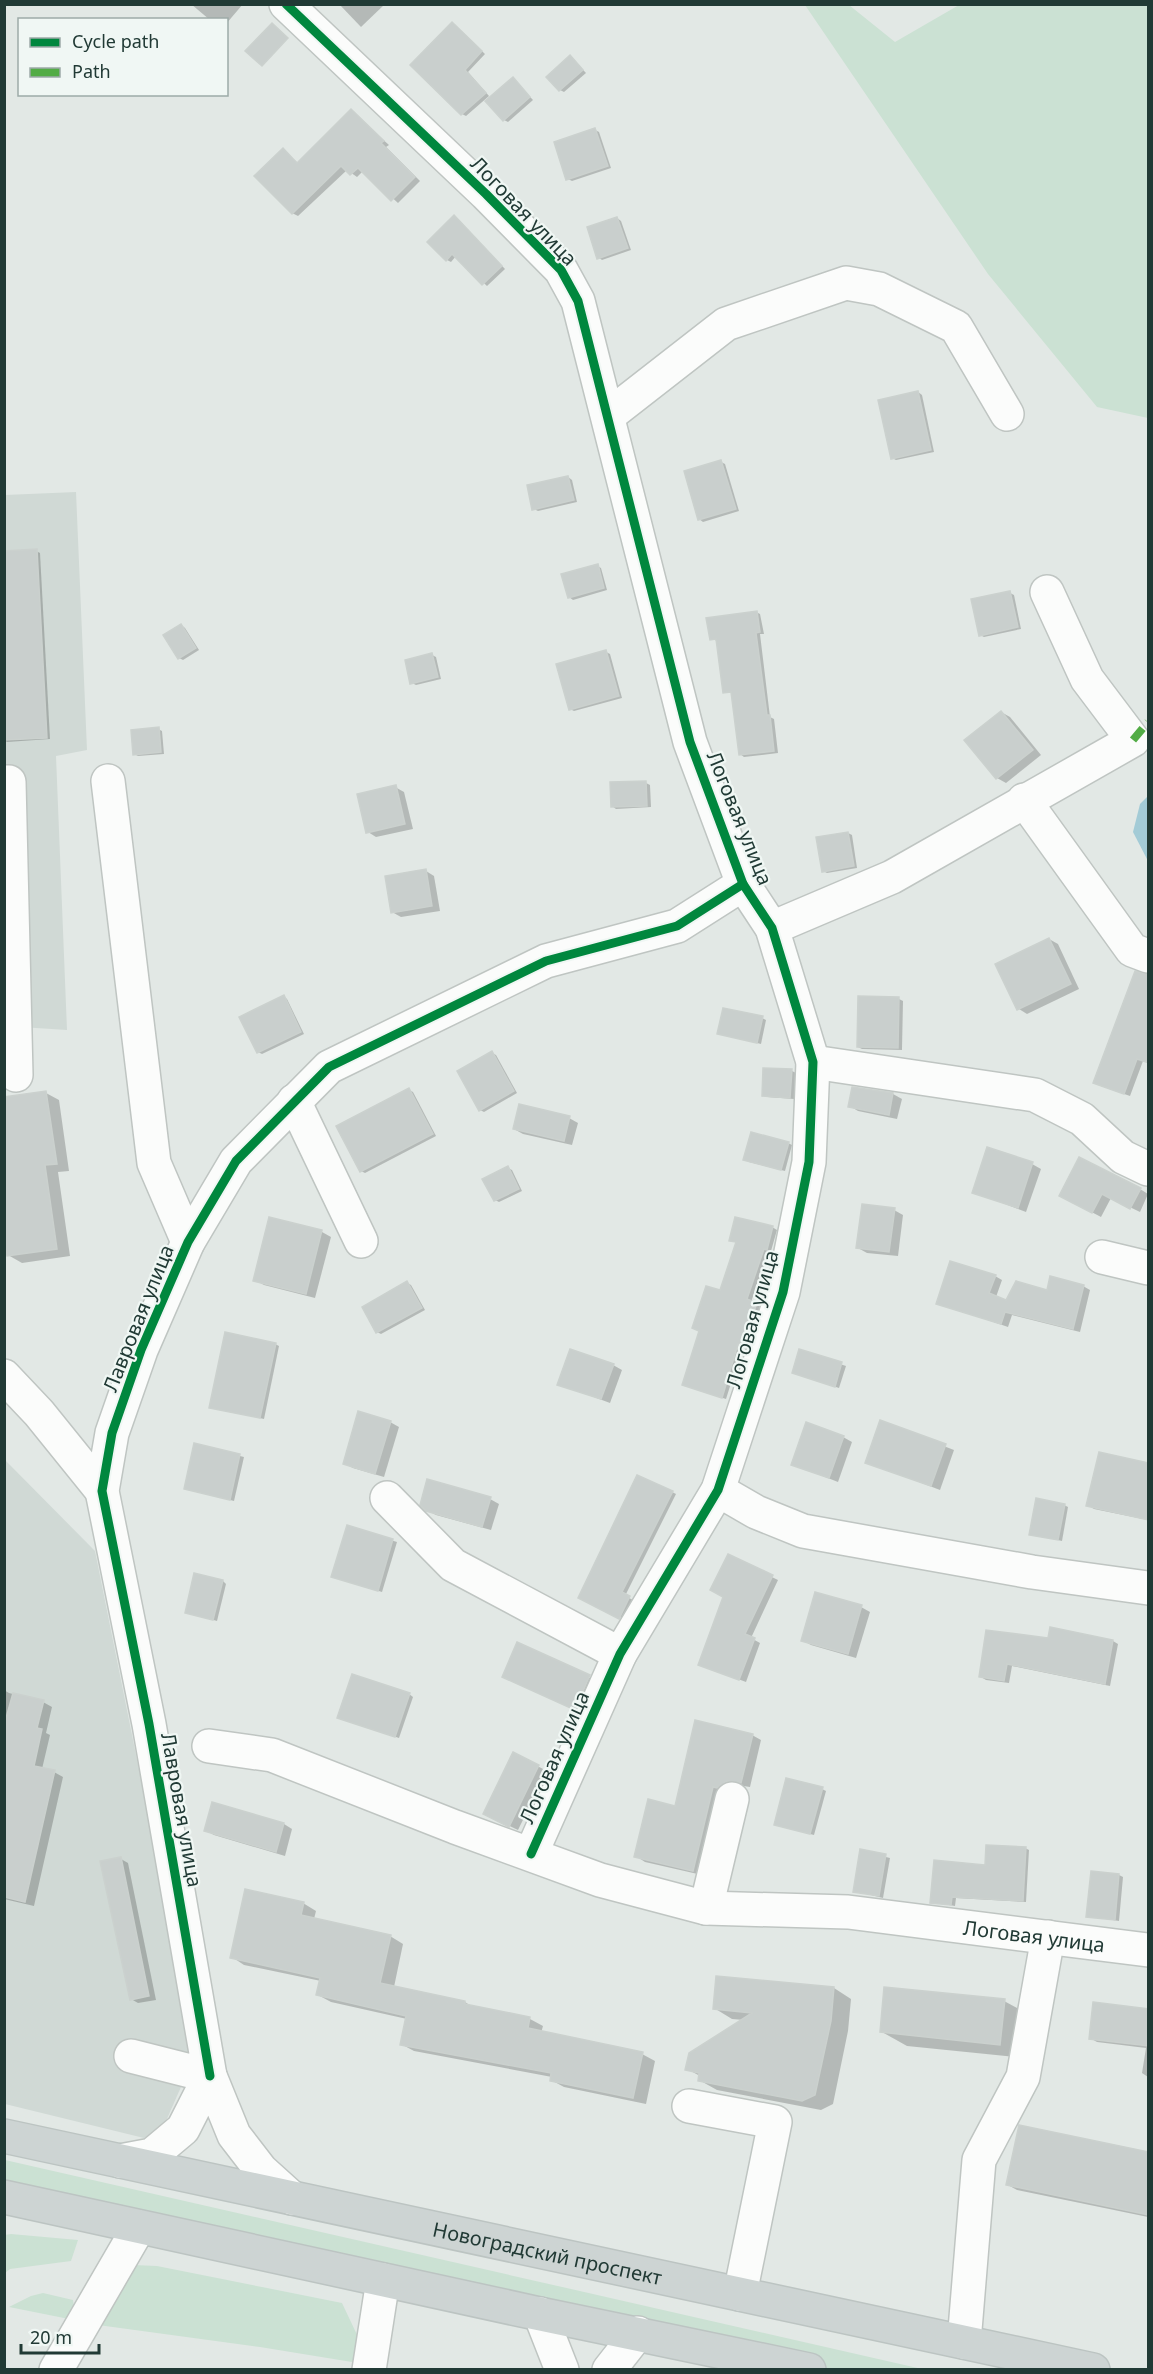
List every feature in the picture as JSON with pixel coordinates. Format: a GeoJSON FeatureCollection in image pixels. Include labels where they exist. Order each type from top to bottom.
{"type":"FeatureCollection","features":[{"type":"Feature","properties":{"kind":"main road","name":"Новоградский проспект"},"geometry":{"type":"LineString","coordinates":[[4,2136],[1092,2370]]}},
{"type":"Feature","properties":{"kind":"main road"},"geometry":{"type":"LineString","coordinates":[[4,2197],[809,2370]]}},
{"type":"Feature","properties":{"kind":"street","name":"Логовая улица"},"geometry":{"type":"LineString","coordinates":[[286,4],[486,194],[561,270],[578,301],[690,742],[743,884],[772,928],[813,1062],[808,1162],[783,1292],[718,1490],[620,1654],[531,1854]]}},
{"type":"Feature","properties":{"kind":"street"},"geometry":{"type":"LineString","coordinates":[[608,416],[726,324],[846,283],[879,289],[956,327],[1007,414]]}},
{"type":"Feature","properties":{"kind":"street"},"geometry":{"type":"LineString","coordinates":[[772,928],[892,877],[1133,740],[1087,679],[1047,592]]}},
{"type":"Feature","properties":{"kind":"street"},"geometry":{"type":"LineString","coordinates":[[108,781],[154,1163],[188,1242]]}},
{"type":"Feature","properties":{"kind":"street"},"geometry":{"type":"LineString","coordinates":[[4,782],[9,782],[18,1075]]}},
{"type":"Feature","properties":{"kind":"street"},"geometry":{"type":"LineString","coordinates":[[1024,800],[1132,950],[1149,956]]}},
{"type":"Feature","properties":{"kind":"street","name":"Лавровая улица"},"geometry":{"type":"LineString","coordinates":[[292,2198],[261,2170],[234,2135],[210,2076],[149,1724],[102,1491],[115,1423],[141,1350],[188,1242],[236,1161],[329,1067],[546,961],[676,926],[743,884]]}},
{"type":"Feature","properties":{"kind":"street"},"geometry":{"type":"LineString","coordinates":[[813,1062],[1035,1095],[1082,1119],[1124,1157],[1149,1169]]}},
{"type":"Feature","properties":{"kind":"street"},"geometry":{"type":"LineString","coordinates":[[294,1101],[361,1241]]}},
{"type":"Feature","properties":{"kind":"street"},"geometry":{"type":"LineString","coordinates":[[1102,1257],[1149,1268]]}},
{"type":"Feature","properties":{"kind":"street"},"geometry":{"type":"LineString","coordinates":[[4,1376],[39,1413],[102,1491]]}},
{"type":"Feature","properties":{"kind":"street"},"geometry":{"type":"LineString","coordinates":[[718,1490],[756,1512],[803,1532],[1032,1572],[1149,1588]]}},
{"type":"Feature","properties":{"kind":"street"},"geometry":{"type":"LineString","coordinates":[[387,1498],[453,1565],[620,1654]]}},
{"type":"Feature","properties":{"kind":"street","name":"Логовая улица"},"geometry":{"type":"LineString","coordinates":[[209,1746],[272,1755],[600,1880],[706,1908],[848,1912],[1149,1950]]}},
{"type":"Feature","properties":{"kind":"street"},"geometry":{"type":"LineString","coordinates":[[706,1908],[732,1799]]}},
{"type":"Feature","properties":{"kind":"street"},"geometry":{"type":"LineString","coordinates":[[964,2342],[979,2160],[1023,2077],[1048,1937]]}},
{"type":"Feature","properties":{"kind":"street"},"geometry":{"type":"LineString","coordinates":[[120,2161],[152,2155],[183,2130],[210,2076],[131,2056]]}},
{"type":"Feature","properties":{"kind":"street"},"geometry":{"type":"LineString","coordinates":[[689,2106],[775,2122],[740,2294]]}},
{"type":"Feature","properties":{"kind":"street"},"geometry":{"type":"LineString","coordinates":[[56,2370],[140,2227]]}},
{"type":"Feature","properties":{"kind":"street"},"geometry":{"type":"LineString","coordinates":[[369,2370],[383,2280]]}},
{"type":"Feature","properties":{"kind":"street"},"geometry":{"type":"LineString","coordinates":[[540,2314],[562,2370]]}},
{"type":"Feature","properties":{"kind":"street"},"geometry":{"type":"LineString","coordinates":[[609,2370],[638,2333]]}},
{"type":"Feature","properties":{"kind":"shaded area"},"geometry":{"type":"Polygon","coordinates":[[[76,492],[87,750],[56,756],[67,1030],[5,1026],[5,495],[76,492]]]}},
{"type":"Feature","properties":{"kind":"shaded area"},"geometry":{"type":"Polygon","coordinates":[[[4,1459],[95,1551],[196,2053],[162,2130],[144,2138],[5,2104],[4,1459]]]}},
{"type":"Feature","properties":{"kind":"green space"},"geometry":{"type":"Polygon","coordinates":[[[805,5],[849,5],[895,42],[959,5],[1148,5],[1148,418],[1097,407],[988,274],[805,5]]]}},
{"type":"Feature","properties":{"kind":"green space"},"geometry":{"type":"Polygon","coordinates":[[[5,2160],[922,2369],[830,2369],[5,2182],[5,2160]]]}},
{"type":"Feature","properties":{"kind":"green space"},"geometry":{"type":"Polygon","coordinates":[[[4,2235],[78,2240],[71,2261],[10,2269],[5,2273],[4,2235]]]}},
{"type":"Feature","properties":{"kind":"green space"},"geometry":{"type":"Polygon","coordinates":[[[134,2265],[157,2266],[342,2303],[359,2339],[358,2363],[98,2325],[134,2265]]]}},
{"type":"Feature","properties":{"kind":"green space"},"geometry":{"type":"Polygon","coordinates":[[[43,2293],[73,2300],[74,2307],[69,2319],[9,2307],[31,2296],[43,2293]]]}},
{"type":"Feature","properties":{"kind":"water"},"geometry":{"type":"Polygon","coordinates":[[[1148,796],[1148,861],[1133,832],[1140,804],[1148,796]]]}},
{"type":"Feature","properties":{"kind":"building"},"geometry":{"type":"Polygon","coordinates":[[[452,22],[482,51],[465,70],[486,93],[461,115],[410,65],[452,22]]]}},
{"type":"Feature","properties":{"kind":"building"},"geometry":{"type":"Polygon","coordinates":[[[272,23],[288,38],[262,66],[245,51],[272,23]]]}},
{"type":"Feature","properties":{"kind":"building"},"geometry":{"type":"Polygon","coordinates":[[[570,55],[583,70],[559,91],[546,77],[570,55]]]}},
{"type":"Feature","properties":{"kind":"building"},"geometry":{"type":"Polygon","coordinates":[[[513,77],[530,97],[503,121],[485,101],[513,77]]]}},
{"type":"Feature","properties":{"kind":"building"},"geometry":{"type":"Polygon","coordinates":[[[351,109],[384,141],[381,143],[415,177],[391,201],[358,168],[350,175],[341,166],[292,214],[254,176],[283,148],[297,163],[351,109]]]}},
{"type":"Feature","properties":{"kind":"building"},"geometry":{"type":"Polygon","coordinates":[[[595,128],[608,166],[566,180],[554,142],[595,128]]]}},
{"type":"Feature","properties":{"kind":"building"},"geometry":{"type":"Polygon","coordinates":[[[454,215],[502,266],[482,285],[452,254],[446,261],[427,242],[454,215]]]}},
{"type":"Feature","properties":{"kind":"building"},"geometry":{"type":"Polygon","coordinates":[[[617,217],[628,248],[597,259],[587,227],[617,217]]]}},
{"type":"Feature","properties":{"kind":"building"},"geometry":{"type":"Polygon","coordinates":[[[918,391],[931,450],[891,459],[878,400],[918,391]]]}},
{"type":"Feature","properties":{"kind":"building"},"geometry":{"type":"Polygon","coordinates":[[[721,460],[736,509],[698,520],[684,471],[721,460]]]}},
{"type":"Feature","properties":{"kind":"building"},"geometry":{"type":"Polygon","coordinates":[[[568,476],[574,500],[532,510],[527,485],[568,476]]]}},
{"type":"Feature","properties":{"kind":"building"},"geometry":{"type":"Polygon","coordinates":[[[37,549],[47,738],[4,740],[4,551],[37,549]]]}},
{"type":"Feature","properties":{"kind":"building"},"geometry":{"type":"Polygon","coordinates":[[[598,564],[604,588],[568,598],[561,574],[598,564]]]}},
{"type":"Feature","properties":{"kind":"building"},"geometry":{"type":"Polygon","coordinates":[[[1010,591],[1018,627],[979,636],[971,599],[1010,591]]]}},
{"type":"Feature","properties":{"kind":"building"},"geometry":{"type":"Polygon","coordinates":[[[757,611],[760,632],[756,633],[774,751],[739,755],[731,692],[723,693],[716,639],[710,640],[706,618],[757,611]]]}},
{"type":"Feature","properties":{"kind":"building"},"geometry":{"type":"Polygon","coordinates":[[[181,624],[196,648],[178,659],[163,635],[181,624]]]}},
{"type":"Feature","properties":{"kind":"building"},"geometry":{"type":"Polygon","coordinates":[[[606,650],[619,696],[569,710],[556,664],[606,650]]]}},
{"type":"Feature","properties":{"kind":"building"},"geometry":{"type":"Polygon","coordinates":[[[432,653],[438,677],[410,684],[405,660],[432,653]]]}},
{"type":"Feature","properties":{"kind":"building"},"geometry":{"type":"Polygon","coordinates":[[[1001,711],[1033,750],[996,779],[964,740],[1001,711]]]}},
{"type":"Feature","properties":{"kind":"building"},"geometry":{"type":"Polygon","coordinates":[[[159,727],[161,752],[133,755],[131,730],[159,727]]]}},
{"type":"Feature","properties":{"kind":"building"},"geometry":{"type":"Polygon","coordinates":[[[646,781],[647,806],[611,807],[610,782],[646,781]]]}},
{"type":"Feature","properties":{"kind":"building"},"geometry":{"type":"Polygon","coordinates":[[[396,785],[405,824],[366,833],[357,794],[396,785]]]}},
{"type":"Feature","properties":{"kind":"building"},"geometry":{"type":"Polygon","coordinates":[[[848,832],[854,866],[822,872],[816,837],[848,832]]]}},
{"type":"Feature","properties":{"kind":"building"},"geometry":{"type":"Polygon","coordinates":[[[426,869],[432,906],[391,913],[385,876],[426,869]]]}},
{"type":"Feature","properties":{"kind":"building"},"geometry":{"type":"Polygon","coordinates":[[[1049,938],[1071,984],[1017,1010],[995,964],[1049,938]]]}},
{"type":"Feature","properties":{"kind":"building"},"geometry":{"type":"Polygon","coordinates":[[[1135,971],[1149,974],[1149,1063],[1137,1059],[1124,1094],[1093,1083],[1135,971]]]}},
{"type":"Feature","properties":{"kind":"building"},"geometry":{"type":"Polygon","coordinates":[[[284,995],[301,1032],[257,1053],[239,1017],[284,995]]]}},
{"type":"Feature","properties":{"kind":"building"},"geometry":{"type":"Polygon","coordinates":[[[858,996],[899,997],[898,1048],[857,1047],[858,996]]]}},
{"type":"Feature","properties":{"kind":"building"},"geometry":{"type":"Polygon","coordinates":[[[723,1008],[763,1016],[757,1043],[717,1034],[723,1008]]]}},
{"type":"Feature","properties":{"kind":"building"},"geometry":{"type":"Polygon","coordinates":[[[492,1051],[514,1091],[479,1111],[457,1071],[492,1051]]]}},
{"type":"Feature","properties":{"kind":"building"},"geometry":{"type":"Polygon","coordinates":[[[763,1068],[792,1069],[790,1098],[762,1096],[763,1068]]]}},
{"type":"Feature","properties":{"kind":"building"},"geometry":{"type":"Polygon","coordinates":[[[852,1087],[893,1093],[889,1115],[848,1107],[852,1087]]]}},
{"type":"Feature","properties":{"kind":"building"},"geometry":{"type":"Polygon","coordinates":[[[409,1088],[433,1134],[360,1172],[336,1126],[409,1088]]]}},
{"type":"Feature","properties":{"kind":"building"},"geometry":{"type":"Polygon","coordinates":[[[46,1091],[57,1164],[45,1165],[57,1249],[7,1256],[4,1239],[4,1097],[46,1091]]]}},
{"type":"Feature","properties":{"kind":"building"},"geometry":{"type":"Polygon","coordinates":[[[519,1104],[570,1116],[564,1141],[513,1129],[519,1104]]]}},
{"type":"Feature","properties":{"kind":"building"},"geometry":{"type":"Polygon","coordinates":[[[751,1132],[789,1142],[781,1170],[743,1160],[751,1132]]]}},
{"type":"Feature","properties":{"kind":"building"},"geometry":{"type":"Polygon","coordinates":[[[987,1147],[1033,1162],[1018,1208],[972,1193],[987,1147]]]}},
{"type":"Feature","properties":{"kind":"building"},"geometry":{"type":"Polygon","coordinates":[[[1079,1157],[1141,1188],[1130,1209],[1102,1194],[1092,1213],[1059,1196],[1079,1157]]]}},
{"type":"Feature","properties":{"kind":"building"},"geometry":{"type":"Polygon","coordinates":[[[508,1166],[519,1189],[494,1201],[482,1179],[508,1166]]]}},
{"type":"Feature","properties":{"kind":"building"},"geometry":{"type":"Polygon","coordinates":[[[862,1204],[895,1208],[889,1252],[856,1248],[862,1204]]]}},
{"type":"Feature","properties":{"kind":"building"},"geometry":{"type":"Polygon","coordinates":[[[269,1217],[322,1230],[306,1294],[253,1281],[269,1217]]]}},
{"type":"Feature","properties":{"kind":"building"},"geometry":{"type":"Polygon","coordinates":[[[735,1217],[773,1226],[767,1250],[764,1249],[747,1299],[757,1303],[742,1345],[738,1344],[722,1398],[682,1385],[699,1331],[692,1328],[706,1286],[720,1290],[736,1242],[729,1241],[735,1217]]]}},
{"type":"Feature","properties":{"kind":"building"},"geometry":{"type":"Polygon","coordinates":[[[950,1261],[996,1275],[989,1293],[1006,1300],[1016,1281],[1047,1290],[1050,1276],[1084,1285],[1073,1329],[1005,1312],[1001,1324],[936,1304],[950,1261]]]}},
{"type":"Feature","properties":{"kind":"building"},"geometry":{"type":"Polygon","coordinates":[[[407,1281],[422,1308],[376,1333],[362,1307],[407,1281]]]}},
{"type":"Feature","properties":{"kind":"building"},"geometry":{"type":"Polygon","coordinates":[[[225,1332],[276,1343],[260,1418],[209,1408],[225,1332]]]}},
{"type":"Feature","properties":{"kind":"building"},"geometry":{"type":"Polygon","coordinates":[[[570,1349],[614,1364],[601,1399],[557,1385],[570,1349]]]}},
{"type":"Feature","properties":{"kind":"building"},"geometry":{"type":"Polygon","coordinates":[[[799,1349],[842,1362],[835,1387],[792,1373],[799,1349]]]}},
{"type":"Feature","properties":{"kind":"building"},"geometry":{"type":"Polygon","coordinates":[[[358,1411],[391,1421],[375,1474],[343,1464],[358,1411]]]}},
{"type":"Feature","properties":{"kind":"building"},"geometry":{"type":"Polygon","coordinates":[[[880,1420],[946,1444],[931,1486],[865,1463],[880,1420]]]}},
{"type":"Feature","properties":{"kind":"building"},"geometry":{"type":"Polygon","coordinates":[[[806,1422],[844,1436],[829,1478],[791,1465],[806,1422]]]}},
{"type":"Feature","properties":{"kind":"building"},"geometry":{"type":"Polygon","coordinates":[[[194,1443],[240,1454],[230,1500],[184,1489],[194,1443]]]}},
{"type":"Feature","properties":{"kind":"building"},"geometry":{"type":"Polygon","coordinates":[[[1099,1452],[1149,1463],[1149,1520],[1086,1506],[1099,1452]]]}},
{"type":"Feature","properties":{"kind":"building"},"geometry":{"type":"Polygon","coordinates":[[[637,1475],[673,1491],[622,1592],[630,1596],[619,1619],[578,1598],[637,1475]]]}},
{"type":"Feature","properties":{"kind":"building"},"geometry":{"type":"Polygon","coordinates":[[[427,1479],[491,1497],[482,1527],[426,1511],[420,1505],[427,1479]]]}},
{"type":"Feature","properties":{"kind":"building"},"geometry":{"type":"Polygon","coordinates":[[[1036,1498],[1065,1504],[1058,1540],[1029,1535],[1036,1498]]]}},
{"type":"Feature","properties":{"kind":"building"},"geometry":{"type":"Polygon","coordinates":[[[347,1525],[393,1539],[378,1591],[331,1577],[347,1525]]]}},
{"type":"Feature","properties":{"kind":"building"},"geometry":{"type":"Polygon","coordinates":[[[728,1554],[773,1575],[745,1634],[755,1638],[739,1680],[698,1665],[723,1597],[710,1590],[728,1554]]]}},
{"type":"Feature","properties":{"kind":"building"},"geometry":{"type":"Polygon","coordinates":[[[194,1573],[223,1580],[213,1620],[185,1613],[194,1573]]]}},
{"type":"Feature","properties":{"kind":"building"},"geometry":{"type":"Polygon","coordinates":[[[815,1592],[862,1605],[848,1654],[801,1641],[815,1592]]]}},
{"type":"Feature","properties":{"kind":"building"},"geometry":{"type":"Polygon","coordinates":[[[1050,1627],[1113,1640],[1105,1684],[1007,1664],[1004,1681],[979,1677],[986,1630],[1048,1638],[1050,1627]]]}},
{"type":"Feature","properties":{"kind":"building"},"geometry":{"type":"Polygon","coordinates":[[[517,1642],[590,1675],[575,1710],[502,1677],[517,1642]]]}},
{"type":"Feature","properties":{"kind":"building"},"geometry":{"type":"Polygon","coordinates":[[[352,1674],[410,1693],[395,1737],[337,1718],[352,1674]]]}},
{"type":"Feature","properties":{"kind":"building"},"geometry":{"type":"Polygon","coordinates":[[[13,1693],[44,1700],[37,1728],[42,1729],[34,1766],[55,1770],[25,1902],[4,1897],[4,1725],[13,1693]]]}},
{"type":"Feature","properties":{"kind":"building"},"geometry":{"type":"Polygon","coordinates":[[[695,1720],[753,1734],[741,1783],[727,1781],[717,1788],[713,1787],[693,1871],[634,1857],[648,1799],[675,1806],[695,1720]]]}},
{"type":"Feature","properties":{"kind":"building"},"geometry":{"type":"Polygon","coordinates":[[[513,1752],[539,1765],[509,1827],[483,1814],[513,1752]]]}},
{"type":"Feature","properties":{"kind":"building"},"geometry":{"type":"Polygon","coordinates":[[[786,1778],[823,1787],[810,1834],[774,1825],[786,1778]]]}},
{"type":"Feature","properties":{"kind":"building"},"geometry":{"type":"Polygon","coordinates":[[[212,1802],[284,1823],[276,1852],[204,1831],[212,1802]]]}},
{"type":"Feature","properties":{"kind":"building"},"geometry":{"type":"Polygon","coordinates":[[[986,1845],[1026,1847],[1023,1901],[952,1897],[951,1905],[930,1903],[934,1860],[985,1865],[986,1845]]]}},
{"type":"Feature","properties":{"kind":"building"},"geometry":{"type":"Polygon","coordinates":[[[860,1849],[886,1854],[879,1896],[853,1892],[860,1849]]]}},
{"type":"Feature","properties":{"kind":"building"},"geometry":{"type":"Polygon","coordinates":[[[121,1857],[149,1996],[130,2000],[100,1861],[121,1857]]]}},
{"type":"Feature","properties":{"kind":"building"},"geometry":{"type":"Polygon","coordinates":[[[1091,1871],[1119,1874],[1115,1920],[1086,1917],[1091,1871]]]}},
{"type":"Feature","properties":{"kind":"building"},"geometry":{"type":"Polygon","coordinates":[[[245,1889],[304,1902],[301,1915],[391,1935],[380,1983],[530,2017],[528,2028],[643,2052],[633,2098],[550,2081],[551,2073],[400,2045],[406,2016],[316,1995],[320,1978],[230,1958],[245,1889]]]}},
{"type":"Feature","properties":{"kind":"building"},"geometry":{"type":"Polygon","coordinates":[[[716,1976],[834,1987],[831,2021],[815,2095],[802,2101],[698,2081],[699,2073],[685,2070],[689,2053],[752,2013],[713,2009],[716,1976]]]}},
{"type":"Feature","properties":{"kind":"building"},"geometry":{"type":"Polygon","coordinates":[[[884,1987],[1005,1999],[1000,2045],[880,2032],[884,1987]]]}},
{"type":"Feature","properties":{"kind":"building"},"geometry":{"type":"Polygon","coordinates":[[[1093,2002],[1149,2009],[1149,2046],[1089,2039],[1093,2002]]]}},
{"type":"Feature","properties":{"kind":"building"},"geometry":{"type":"Polygon","coordinates":[[[1019,2125],[1149,2152],[1149,2215],[1006,2185],[1019,2125]]]}},
{"type":"Feature","properties":{"kind":"marked path"},"geometry":{"type":"LineString","coordinates":[[1133,740],[1148,722]]}},
{"type":"Feature","properties":{"kind":"cycle path"},"geometry":{"type":"LineString","coordinates":[[286,4],[486,194],[561,270],[578,301],[690,742],[743,884],[772,928],[813,1062],[809,1162],[783,1292],[718,1490],[620,1654],[531,1854]]}},
{"type":"Feature","properties":{"kind":"cycle path"},"geometry":{"type":"LineString","coordinates":[[210,2076],[149,1724],[102,1491],[112,1433],[141,1350],[188,1242],[236,1161],[329,1067],[546,961],[677,926],[743,884]]}}]}
